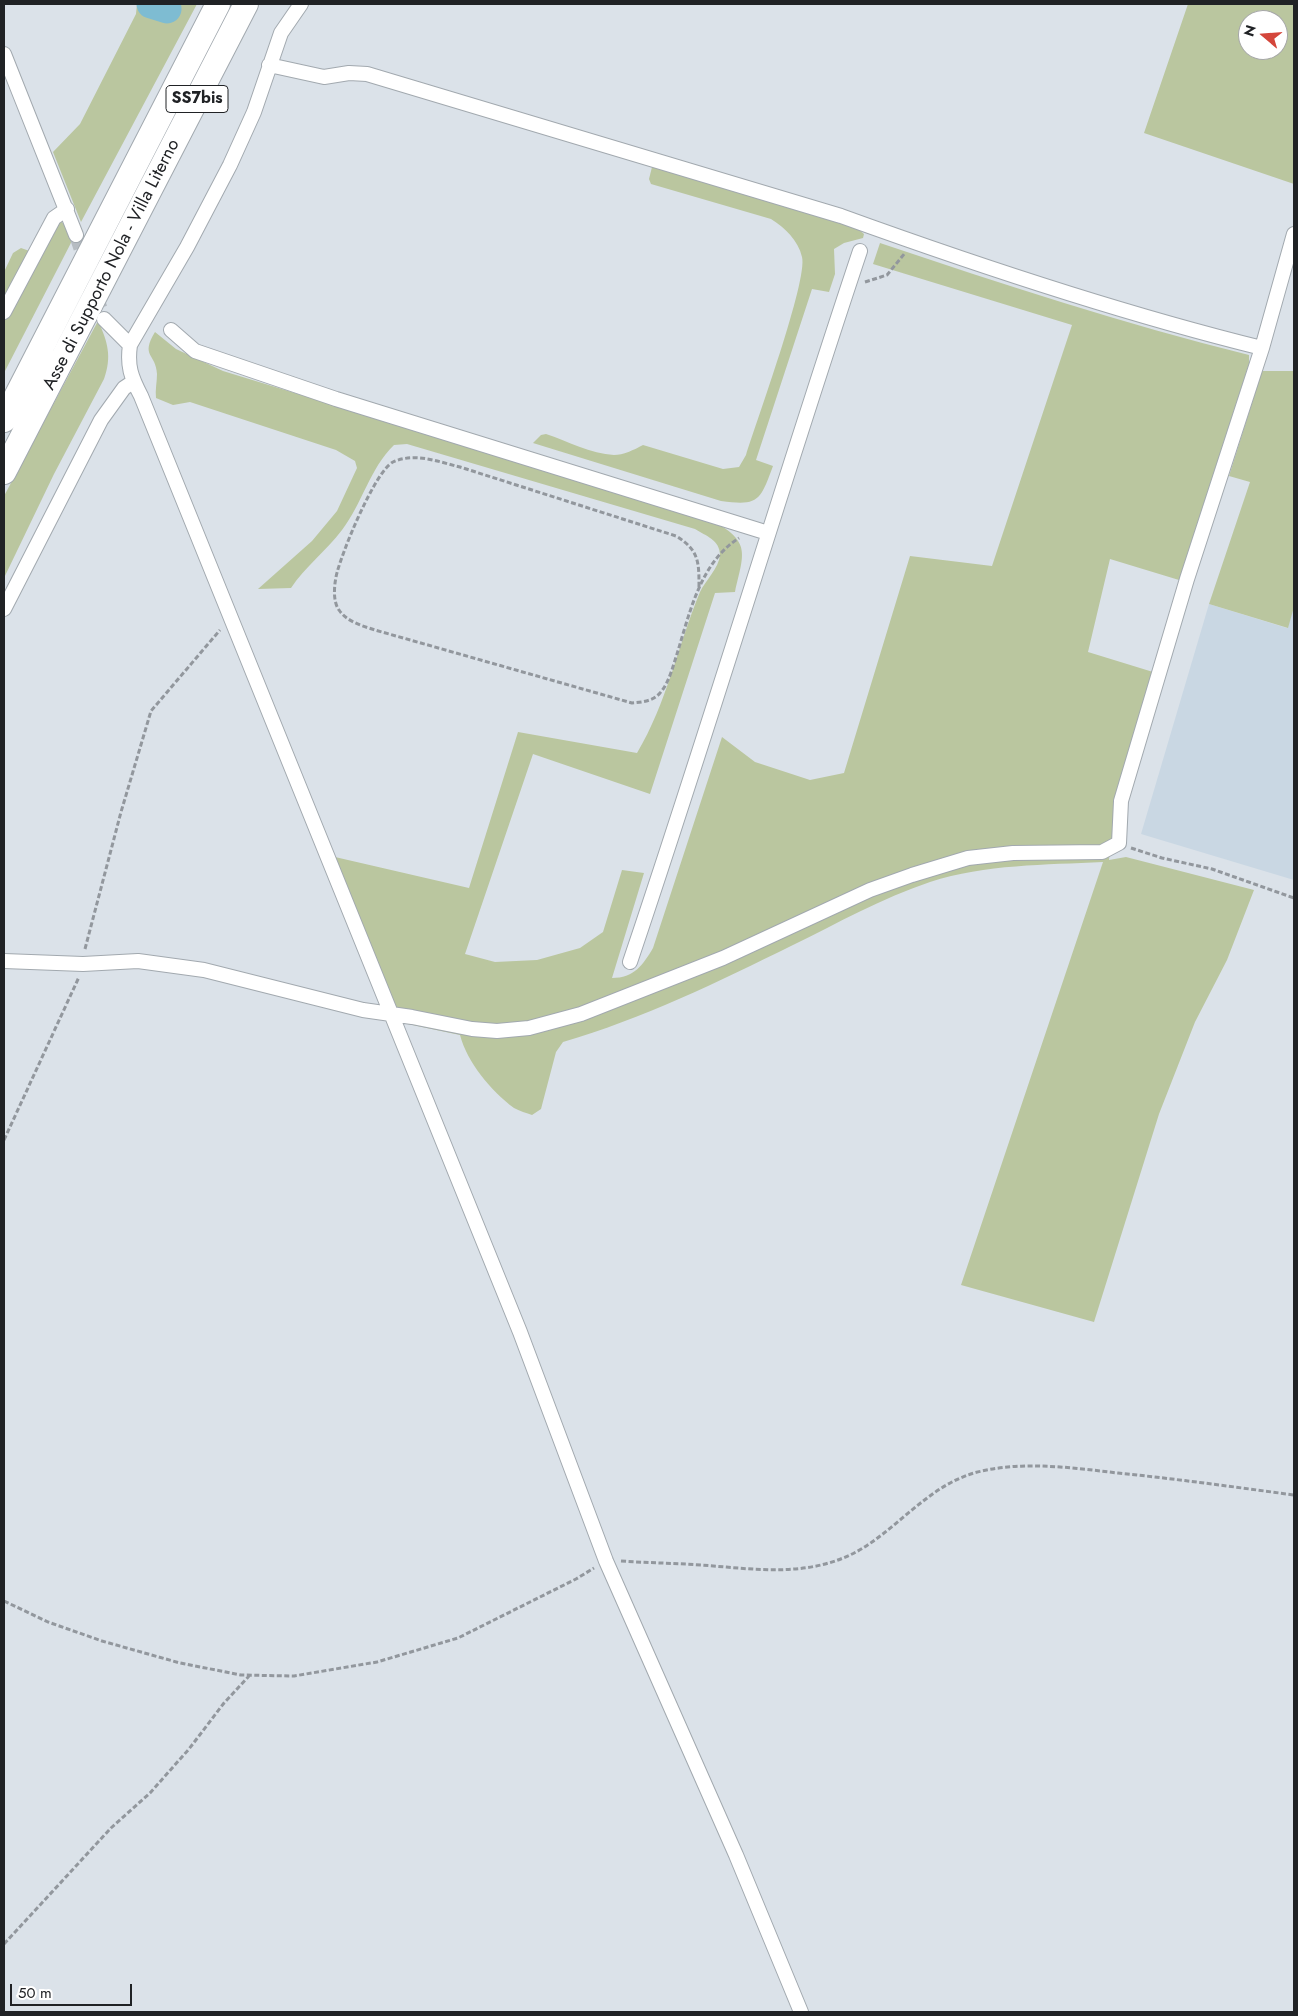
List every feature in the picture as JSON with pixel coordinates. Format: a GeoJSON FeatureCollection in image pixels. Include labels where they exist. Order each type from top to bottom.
{"type":"FeatureCollection","features":[{"type":"Feature","properties":{"kind":"highway","name":"Asse di Supporto Nola - Villa Literno"},"geometry":{"type":"LineString","coordinates":[[4,420],[218,4]]}},
{"type":"Feature","properties":{"kind":"highway","name":"Asse di Supporto Nola - Villa Literno"},"geometry":{"type":"LineString","coordinates":[[4,472],[246,4]]}},
{"type":"Feature","properties":{"kind":"street"},"geometry":{"type":"LineString","coordinates":[[301,4],[281,33],[254,112],[230,165],[187,247],[130,345],[127,363],[520,1332],[606,1560],[736,1856],[801,2012]]}},
{"type":"Feature","properties":{"kind":"street"},"geometry":{"type":"LineString","coordinates":[[4,54],[76,235]]}},
{"type":"Feature","properties":{"kind":"street"},"geometry":{"type":"LineString","coordinates":[[269,64],[324,77],[349,73],[366,74],[841,216],[912,242],[1159,321],[1262,348]]}},
{"type":"Feature","properties":{"kind":"street"},"geometry":{"type":"LineString","coordinates":[[4,312],[54,218],[67,209]]}},
{"type":"Feature","properties":{"kind":"street"},"geometry":{"type":"LineString","coordinates":[[4,961],[83,964],[138,962],[204,970],[392,1016],[412,1017],[472,1029],[497,1031],[529,1028],[581,1014],[723,958],[870,890],[912,875],[968,858],[1013,853],[1102,852],[1119,843],[1124,792],[1184,587],[1262,348],[1294,234]]}},
{"type":"Feature","properties":{"kind":"street"},"geometry":{"type":"LineString","coordinates":[[630,962],[860,251]]}},
{"type":"Feature","properties":{"kind":"street"},"geometry":{"type":"LineString","coordinates":[[104,320],[130,345]]}},
{"type":"Feature","properties":{"kind":"street"},"geometry":{"type":"LineString","coordinates":[[172,330],[195,351],[336,399],[768,534]]}},
{"type":"Feature","properties":{"kind":"street"},"geometry":{"type":"LineString","coordinates":[[4,609],[102,420],[124,388],[134,382]]}},
{"type":"Feature","properties":{"kind":"path"},"geometry":{"type":"LineString","coordinates":[[848,286],[887,275],[912,242]]}},
{"type":"Feature","properties":{"kind":"path"},"geometry":{"type":"LineString","coordinates":[[699,587],[699,566],[695,554],[688,543],[676,536],[427,458],[409,458],[393,462],[382,471],[373,487],[343,555],[336,577],[334,594],[339,610],[355,623],[632,703],[648,701],[660,693],[672,669],[699,587],[716,556],[753,529]]}},
{"type":"Feature","properties":{"kind":"path"},"geometry":{"type":"LineString","coordinates":[[4,1140],[76,984],[83,964],[90,929],[121,812],[151,711],[231,618]]}},
{"type":"Feature","properties":{"kind":"path"},"geometry":{"type":"LineString","coordinates":[[1119,843],[1162,858],[1212,869],[1294,898]]}},
{"type":"Feature","properties":{"kind":"path"},"geometry":{"type":"LineString","coordinates":[[4,1602],[48,1622],[102,1641],[180,1663],[250,1676],[294,1676],[377,1662],[458,1638],[576,1579],[606,1560],[774,1571],[804,1569],[842,1558],[863,1548],[943,1487],[963,1476],[1008,1465],[1057,1466],[1294,1495]]}},
{"type":"Feature","properties":{"kind":"path"},"geometry":{"type":"LineString","coordinates":[[4,1944],[111,1828],[150,1793],[189,1749],[224,1703],[250,1676]]}},
{"type":"Feature","properties":{"kind":"shaded area"},"geometry":{"type":"Polygon","coordinates":[[[1209,604],[1287,628],[1294,607],[1294,880],[1141,834],[1209,604]]]}},
{"type":"Feature","properties":{"kind":"green space"},"geometry":{"type":"Polygon","coordinates":[[[137,4],[197,4],[81,222],[53,152],[80,124],[136,14],[137,4]]]}},
{"type":"Feature","properties":{"kind":"green space"},"geometry":{"type":"Polygon","coordinates":[[[1188,4],[1294,4],[1294,184],[1144,133],[1188,4]]]}},
{"type":"Feature","properties":{"kind":"green space"},"geometry":{"type":"Polygon","coordinates":[[[652,167],[801,207],[857,228],[864,234],[863,238],[844,243],[834,249],[835,274],[829,292],[812,289],[756,460],[773,466],[761,494],[751,501],[743,503],[721,501],[533,443],[541,435],[546,434],[588,450],[614,455],[628,452],[643,445],[723,469],[739,467],[746,455],[790,321],[802,271],[802,257],[790,235],[771,219],[651,184],[649,179],[652,167]]]}},
{"type":"Feature","properties":{"kind":"green space"},"geometry":{"type":"Polygon","coordinates":[[[61,221],[74,237],[4,373],[4,272],[13,253],[21,248],[38,254],[50,230],[61,221]]]}},
{"type":"Feature","properties":{"kind":"green space"},"geometry":{"type":"Polygon","coordinates":[[[880,243],[1109,317],[1249,355],[1249,364],[1179,580],[1110,559],[1088,652],[1153,672],[1116,812],[1109,860],[1126,857],[1254,890],[1227,960],[1195,1022],[1159,1114],[1094,1322],[961,1285],[1103,862],[1016,866],[951,876],[912,888],[860,911],[737,973],[680,999],[622,1022],[563,1042],[556,1052],[541,1109],[532,1115],[516,1109],[505,1101],[481,1075],[468,1055],[460,1035],[403,1023],[391,999],[335,857],[469,888],[518,732],[637,753],[664,694],[700,592],[715,570],[719,560],[718,546],[712,539],[695,529],[407,444],[394,445],[372,475],[342,530],[291,588],[258,589],[312,541],[337,511],[357,468],[355,461],[336,450],[190,402],[173,405],[156,398],[156,367],[149,351],[149,346],[155,332],[176,349],[223,371],[713,521],[734,535],[742,550],[741,567],[735,592],[715,593],[650,794],[533,754],[465,954],[495,962],[537,960],[580,948],[603,932],[622,870],[644,873],[612,978],[626,976],[641,965],[653,948],[722,737],[755,762],[810,780],[844,773],[910,556],[992,566],[1072,325],[873,264],[880,243]]]}},
{"type":"Feature","properties":{"kind":"green space"},"geometry":{"type":"Polygon","coordinates":[[[98,321],[108,350],[108,364],[104,379],[54,474],[4,578],[4,496],[98,321]]]}},
{"type":"Feature","properties":{"kind":"green space"},"geometry":{"type":"Polygon","coordinates":[[[1262,371],[1294,371],[1294,607],[1288,628],[1209,604],[1250,482],[1229,476],[1262,371]]]}},
{"type":"Feature","properties":{"kind":"waterway"},"geometry":{"type":"LineString","coordinates":[[151,4],[167,9]]}},
{"type":"Feature","properties":{"kind":"tunnel"},"geometry":{"type":"LineString","coordinates":[[76,235],[104,319]]}}]}
